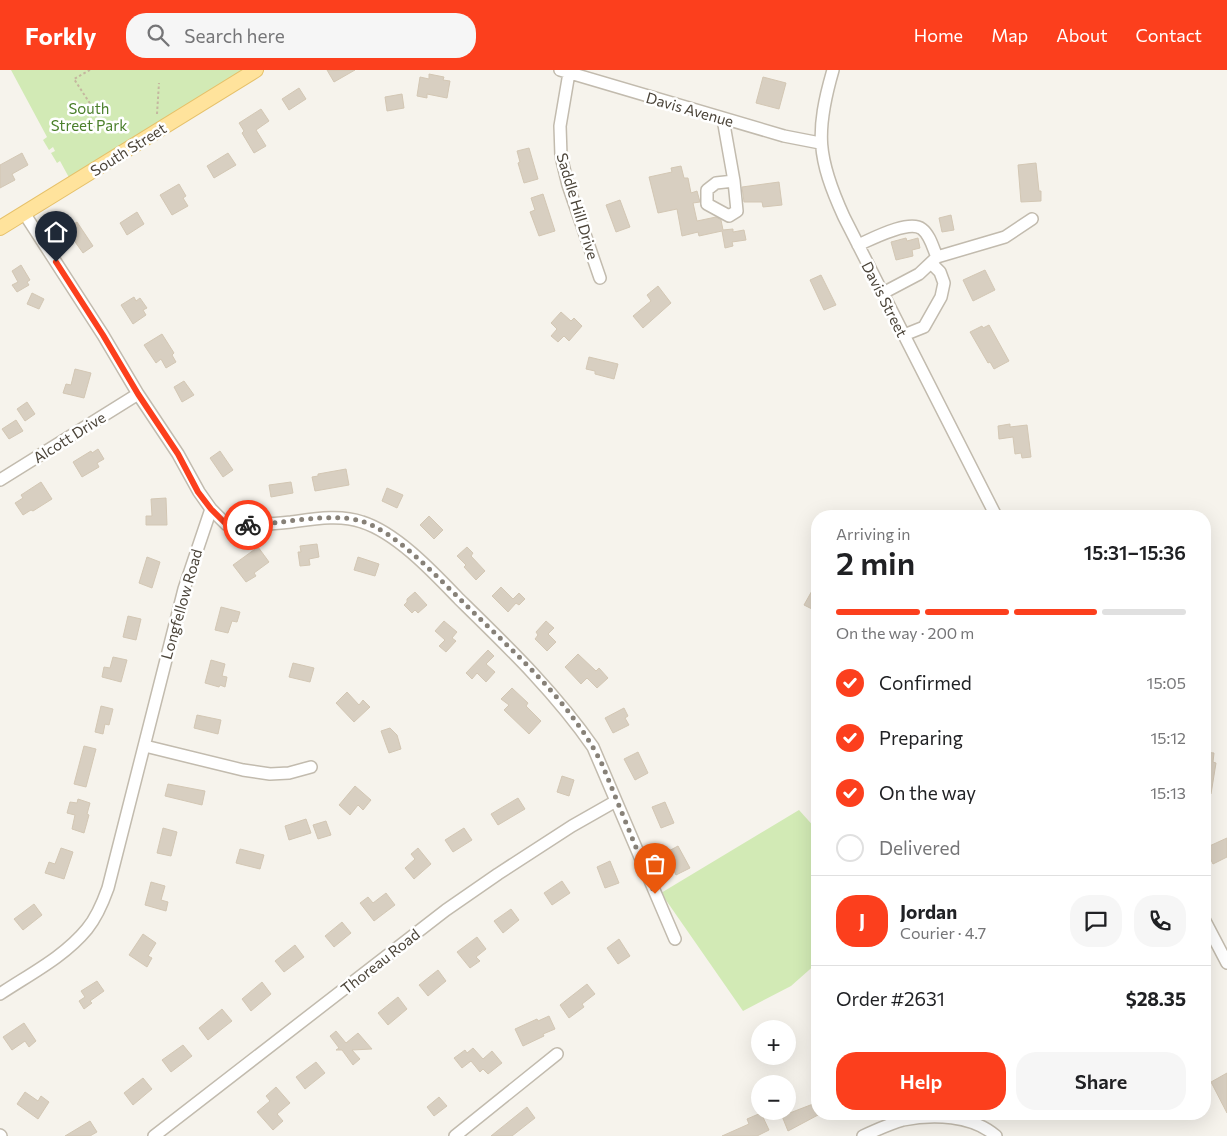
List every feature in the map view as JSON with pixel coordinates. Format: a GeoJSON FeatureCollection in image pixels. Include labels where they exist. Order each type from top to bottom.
{"type":"FeatureCollection","features":[{"type":"Feature","properties":{"kind":"main road","name":"South Street"},"geometry":{"type":"LineString","coordinates":[[0,228],[256,70]]}},
{"type":"Feature","properties":{"kind":"street","name":"Davis Street"},"geometry":{"type":"LineString","coordinates":[[834,70],[824,106],[820,143],[829,182],[858,245],[993,510]]}},
{"type":"Feature","properties":{"kind":"street","name":"Davis Avenue"},"geometry":{"type":"LineString","coordinates":[[565,72],[784,136],[820,143]]}},
{"type":"Feature","properties":{"kind":"street","name":"Saddle Hill Drive"},"geometry":{"type":"LineString","coordinates":[[565,72],[560,126],[561,156],[568,185],[600,278]]}},
{"type":"Feature","properties":{"kind":"street"},"geometry":{"type":"LineString","coordinates":[[723,119],[734,181]]}},
{"type":"Feature","properties":{"kind":"street"},"geometry":{"type":"LineString","coordinates":[[24,213],[178,454],[198,492],[226,524],[234,526],[322,518],[362,521],[388,535],[431,571],[533,671],[556,697],[593,747],[675,939]]}},
{"type":"Feature","properties":{"kind":"street"},"geometry":{"type":"LineString","coordinates":[[882,293],[919,274],[934,260],[1005,237],[1032,219]]}},
{"type":"Feature","properties":{"kind":"street"},"geometry":{"type":"LineString","coordinates":[[858,245],[899,228],[913,225],[922,228],[928,235],[934,260],[944,283],[941,296],[924,327],[904,335]]}},
{"type":"Feature","properties":{"kind":"street","name":"Alcott Drive"},"geometry":{"type":"LineString","coordinates":[[0,480],[138,394]]}},
{"type":"Feature","properties":{"kind":"street","name":"Longfellow Road"},"geometry":{"type":"LineString","coordinates":[[0,994],[72,946],[88,928],[100,909],[108,888],[184,589],[211,509]]}},
{"type":"Feature","properties":{"kind":"street"},"geometry":{"type":"LineString","coordinates":[[145,746],[243,770],[270,774],[289,773],[311,767]]}},
{"type":"Feature","properties":{"kind":"street","name":"Thoreau Road"},"geometry":{"type":"LineString","coordinates":[[154,1136],[446,910],[506,868],[572,826],[616,801]]}},
{"type":"Feature","properties":{"kind":"street"},"geometry":{"type":"LineString","coordinates":[[1211,931],[1226,957]]}},
{"type":"Feature","properties":{"kind":"street"},"geometry":{"type":"LineString","coordinates":[[455,1136],[471,1131],[557,1054]]}},
{"type":"Feature","properties":{"kind":"street"},"geometry":{"type":"LineString","coordinates":[[863,1136],[901,1121],[908,1120]]}},
{"type":"Feature","properties":{"kind":"street"},"geometry":{"type":"LineString","coordinates":[[959,1120],[984,1128],[996,1136]]}},
{"type":"Feature","properties":{"kind":"path"},"geometry":{"type":"LineString","coordinates":[[90,70],[74,79],[91,104]]}},
{"type":"Feature","properties":{"kind":"path"},"geometry":{"type":"LineString","coordinates":[[158,114],[159,83]]}},
{"type":"Feature","properties":{"kind":"green space","name":"South Street Park"},"geometry":{"type":"Polygon","coordinates":[[[11,70],[256,70],[72,183],[60,161],[57,163],[51,153],[55,151],[53,147],[49,150],[43,140],[47,137],[11,70]]]}},
{"type":"Feature","properties":{"kind":"green space"},"geometry":{"type":"Polygon","coordinates":[[[799,810],[811,823],[811,968],[791,986],[743,1011],[661,893],[799,810]]]}},
{"type":"Feature","properties":{"kind":"building"},"geometry":{"type":"Polygon","coordinates":[[[327,70],[355,70],[334,82],[327,70]]]}},
{"type":"Feature","properties":{"kind":"building"},"geometry":{"type":"Polygon","coordinates":[[[429,74],[444,77],[443,80],[450,81],[447,98],[427,94],[427,98],[417,96],[420,77],[429,79],[429,74]]]}},
{"type":"Feature","properties":{"kind":"building"},"geometry":{"type":"Polygon","coordinates":[[[763,77],[786,83],[779,109],[756,103],[763,77]]]}},
{"type":"Feature","properties":{"kind":"building"},"geometry":{"type":"Polygon","coordinates":[[[299,88],[306,99],[289,110],[282,99],[299,88]]]}},
{"type":"Feature","properties":{"kind":"building"},"geometry":{"type":"Polygon","coordinates":[[[402,94],[404,108],[387,111],[385,97],[402,94]]]}},
{"type":"Feature","properties":{"kind":"building"},"geometry":{"type":"Polygon","coordinates":[[[261,109],[269,121],[256,130],[266,146],[254,153],[242,133],[244,131],[239,123],[261,109]]]}},
{"type":"Feature","properties":{"kind":"building"},"geometry":{"type":"Polygon","coordinates":[[[529,148],[538,179],[524,183],[518,163],[520,162],[517,151],[529,148]]]}},
{"type":"Feature","properties":{"kind":"building"},"geometry":{"type":"Polygon","coordinates":[[[22,153],[28,165],[12,174],[15,180],[0,188],[0,165],[22,153]]]}},
{"type":"Feature","properties":{"kind":"building"},"geometry":{"type":"Polygon","coordinates":[[[228,153],[236,165],[214,178],[207,166],[228,153]]]}},
{"type":"Feature","properties":{"kind":"building"},"geometry":{"type":"Polygon","coordinates":[[[1036,163],[1041,201],[1021,202],[1018,165],[1036,163]]]}},
{"type":"Feature","properties":{"kind":"building"},"geometry":{"type":"Polygon","coordinates":[[[681,166],[684,178],[688,178],[691,193],[697,191],[700,202],[693,203],[697,221],[716,217],[721,220],[723,230],[733,229],[733,232],[744,230],[746,240],[732,242],[733,246],[725,248],[722,231],[699,236],[698,232],[682,236],[677,209],[658,213],[649,177],[672,172],[671,168],[681,166]]]}},
{"type":"Feature","properties":{"kind":"building"},"geometry":{"type":"Polygon","coordinates":[[[779,182],[782,205],[763,207],[762,202],[744,202],[742,187],[779,182]]]}},
{"type":"Feature","properties":{"kind":"building"},"geometry":{"type":"Polygon","coordinates":[[[179,184],[186,196],[183,198],[188,206],[172,215],[160,195],[179,184]]]}},
{"type":"Feature","properties":{"kind":"building"},"geometry":{"type":"Polygon","coordinates":[[[543,194],[555,231],[539,236],[530,212],[535,210],[531,198],[543,194]]]}},
{"type":"Feature","properties":{"kind":"building"},"geometry":{"type":"Polygon","coordinates":[[[620,200],[630,227],[616,232],[606,205],[620,200]]]}},
{"type":"Feature","properties":{"kind":"building"},"geometry":{"type":"Polygon","coordinates":[[[137,212],[144,224],[127,235],[120,223],[137,212]]]}},
{"type":"Feature","properties":{"kind":"building"},"geometry":{"type":"Polygon","coordinates":[[[951,215],[954,230],[942,232],[939,218],[951,215]]]}},
{"type":"Feature","properties":{"kind":"building"},"geometry":{"type":"Polygon","coordinates":[[[77,222],[93,246],[83,253],[66,229],[77,222]]]}},
{"type":"Feature","properties":{"kind":"building"},"geometry":{"type":"Polygon","coordinates":[[[906,238],[907,241],[918,238],[920,248],[912,250],[913,256],[896,260],[891,242],[906,238]]]}},
{"type":"Feature","properties":{"kind":"building"},"geometry":{"type":"Polygon","coordinates":[[[21,265],[30,280],[27,282],[29,285],[17,292],[12,285],[18,282],[12,271],[21,265]]]}},
{"type":"Feature","properties":{"kind":"building"},"geometry":{"type":"Polygon","coordinates":[[[985,270],[995,290],[973,301],[963,280],[985,270]]]}},
{"type":"Feature","properties":{"kind":"building"},"geometry":{"type":"Polygon","coordinates":[[[821,275],[836,305],[824,310],[810,280],[821,275]]]}},
{"type":"Feature","properties":{"kind":"building"},"geometry":{"type":"Polygon","coordinates":[[[658,286],[671,303],[643,328],[633,316],[651,301],[647,295],[658,286]]]}},
{"type":"Feature","properties":{"kind":"building"},"geometry":{"type":"Polygon","coordinates":[[[32,293],[44,299],[39,309],[27,304],[32,293]]]}},
{"type":"Feature","properties":{"kind":"building"},"geometry":{"type":"Polygon","coordinates":[[[134,297],[136,301],[140,298],[147,308],[143,310],[146,315],[133,324],[121,305],[134,297]]]}},
{"type":"Feature","properties":{"kind":"building"},"geometry":{"type":"Polygon","coordinates":[[[561,312],[571,321],[574,318],[582,326],[569,341],[564,336],[558,342],[551,336],[557,329],[551,323],[561,312]]]}},
{"type":"Feature","properties":{"kind":"building"},"geometry":{"type":"Polygon","coordinates":[[[989,325],[1009,361],[994,369],[990,362],[988,363],[970,332],[989,325]]]}},
{"type":"Feature","properties":{"kind":"building"},"geometry":{"type":"Polygon","coordinates":[[[162,334],[174,353],[172,355],[176,362],[166,368],[161,359],[156,363],[144,345],[162,334]]]}},
{"type":"Feature","properties":{"kind":"building"},"geometry":{"type":"Polygon","coordinates":[[[589,357],[618,364],[614,379],[595,374],[595,371],[586,369],[589,357]]]}},
{"type":"Feature","properties":{"kind":"building"},"geometry":{"type":"Polygon","coordinates":[[[75,369],[91,373],[84,398],[63,393],[66,384],[71,385],[75,369]]]}},
{"type":"Feature","properties":{"kind":"building"},"geometry":{"type":"Polygon","coordinates":[[[184,381],[194,395],[182,402],[174,387],[184,381]]]}},
{"type":"Feature","properties":{"kind":"building"},"geometry":{"type":"Polygon","coordinates":[[[27,402],[35,414],[25,421],[17,409],[27,402]]]}},
{"type":"Feature","properties":{"kind":"building"},"geometry":{"type":"Polygon","coordinates":[[[16,420],[23,431],[9,439],[2,429],[16,420]]]}},
{"type":"Feature","properties":{"kind":"building"},"geometry":{"type":"Polygon","coordinates":[[[1010,424],[1010,427],[1027,425],[1031,457],[1022,458],[1021,453],[1015,454],[1013,437],[999,439],[998,426],[1010,424]]]}},
{"type":"Feature","properties":{"kind":"building"},"geometry":{"type":"Polygon","coordinates":[[[98,449],[104,459],[97,463],[99,467],[82,477],[73,462],[98,449]]]}},
{"type":"Feature","properties":{"kind":"building"},"geometry":{"type":"Polygon","coordinates":[[[220,451],[233,470],[223,477],[210,458],[220,451]]]}},
{"type":"Feature","properties":{"kind":"building"},"geometry":{"type":"Polygon","coordinates":[[[346,469],[349,485],[315,491],[312,477],[318,476],[318,474],[346,469]]]}},
{"type":"Feature","properties":{"kind":"building"},"geometry":{"type":"Polygon","coordinates":[[[41,482],[52,499],[23,515],[15,503],[23,498],[21,495],[41,482]]]}},
{"type":"Feature","properties":{"kind":"building"},"geometry":{"type":"Polygon","coordinates":[[[291,482],[293,493],[271,497],[269,485],[291,482]]]}},
{"type":"Feature","properties":{"kind":"building"},"geometry":{"type":"Polygon","coordinates":[[[387,488],[403,495],[397,508],[382,501],[387,488]]]}},
{"type":"Feature","properties":{"kind":"building"},"geometry":{"type":"Polygon","coordinates":[[[166,498],[167,525],[146,525],[146,516],[152,516],[151,499],[166,498]]]}},
{"type":"Feature","properties":{"kind":"building"},"geometry":{"type":"Polygon","coordinates":[[[429,516],[443,530],[434,539],[420,525],[429,516]]]}},
{"type":"Feature","properties":{"kind":"building"},"geometry":{"type":"Polygon","coordinates":[[[317,544],[319,557],[309,559],[310,565],[300,566],[298,552],[301,552],[300,546],[317,544]]]}},
{"type":"Feature","properties":{"kind":"building"},"geometry":{"type":"Polygon","coordinates":[[[258,547],[269,562],[254,573],[256,576],[246,582],[233,565],[258,547]]]}},
{"type":"Feature","properties":{"kind":"building"},"geometry":{"type":"Polygon","coordinates":[[[467,547],[473,553],[471,556],[485,571],[476,580],[457,556],[467,547]]]}},
{"type":"Feature","properties":{"kind":"building"},"geometry":{"type":"Polygon","coordinates":[[[147,557],[160,562],[152,588],[139,583],[147,557]]]}},
{"type":"Feature","properties":{"kind":"building"},"geometry":{"type":"Polygon","coordinates":[[[358,557],[379,564],[375,576],[354,570],[358,557]]]}},
{"type":"Feature","properties":{"kind":"building"},"geometry":{"type":"Polygon","coordinates":[[[501,587],[513,599],[519,593],[525,599],[519,605],[516,603],[508,612],[492,596],[501,587]]]}},
{"type":"Feature","properties":{"kind":"building"},"geometry":{"type":"Polygon","coordinates":[[[415,592],[427,605],[418,613],[415,610],[412,613],[404,605],[407,599],[415,592]]]}},
{"type":"Feature","properties":{"kind":"building"},"geometry":{"type":"Polygon","coordinates":[[[811,592],[811,608],[804,605],[811,592]]]}},
{"type":"Feature","properties":{"kind":"building"},"geometry":{"type":"Polygon","coordinates":[[[221,607],[240,612],[237,622],[232,621],[228,633],[215,630],[221,607]]]}},
{"type":"Feature","properties":{"kind":"building"},"geometry":{"type":"Polygon","coordinates":[[[128,616],[141,619],[136,640],[123,637],[128,616]]]}},
{"type":"Feature","properties":{"kind":"building"},"geometry":{"type":"Polygon","coordinates":[[[444,621],[457,632],[452,638],[456,641],[446,652],[439,646],[445,640],[435,631],[444,621]]]}},
{"type":"Feature","properties":{"kind":"building"},"geometry":{"type":"Polygon","coordinates":[[[546,621],[554,628],[548,634],[556,642],[547,651],[535,639],[538,635],[536,632],[546,621]]]}},
{"type":"Feature","properties":{"kind":"building"},"geometry":{"type":"Polygon","coordinates":[[[488,650],[494,656],[486,664],[495,672],[486,682],[477,673],[472,679],[466,673],[488,650]]]}},
{"type":"Feature","properties":{"kind":"building"},"geometry":{"type":"Polygon","coordinates":[[[578,654],[596,671],[599,668],[608,678],[597,688],[587,678],[581,684],[565,667],[578,654]]]}},
{"type":"Feature","properties":{"kind":"building"},"geometry":{"type":"Polygon","coordinates":[[[113,657],[127,660],[121,682],[102,677],[104,667],[110,668],[113,657]]]}},
{"type":"Feature","properties":{"kind":"building"},"geometry":{"type":"Polygon","coordinates":[[[211,660],[225,664],[222,676],[227,677],[225,687],[205,683],[211,660]]]}},
{"type":"Feature","properties":{"kind":"building"},"geometry":{"type":"Polygon","coordinates":[[[293,663],[314,668],[310,682],[289,677],[293,663]]]}},
{"type":"Feature","properties":{"kind":"building"},"geometry":{"type":"Polygon","coordinates":[[[512,688],[528,703],[526,706],[541,721],[529,734],[504,710],[509,705],[501,699],[512,688]]]}},
{"type":"Feature","properties":{"kind":"building"},"geometry":{"type":"Polygon","coordinates":[[[347,692],[359,705],[363,700],[370,707],[354,722],[336,703],[347,692]]]}},
{"type":"Feature","properties":{"kind":"building"},"geometry":{"type":"Polygon","coordinates":[[[101,706],[113,709],[109,725],[105,724],[103,734],[95,732],[101,706]]]}},
{"type":"Feature","properties":{"kind":"building"},"geometry":{"type":"Polygon","coordinates":[[[624,708],[628,716],[625,718],[629,725],[613,733],[605,718],[624,708]]]}},
{"type":"Feature","properties":{"kind":"building"},"geometry":{"type":"Polygon","coordinates":[[[197,715],[221,720],[218,734],[194,728],[197,715]]]}},
{"type":"Feature","properties":{"kind":"building"},"geometry":{"type":"Polygon","coordinates":[[[390,728],[397,735],[401,749],[389,753],[381,731],[390,728]]]}},
{"type":"Feature","properties":{"kind":"building"},"geometry":{"type":"Polygon","coordinates":[[[84,746],[96,749],[86,787],[74,784],[84,746]]]}},
{"type":"Feature","properties":{"kind":"building"},"geometry":{"type":"Polygon","coordinates":[[[638,752],[648,773],[635,780],[624,759],[638,752]]]}},
{"type":"Feature","properties":{"kind":"building"},"geometry":{"type":"Polygon","coordinates":[[[1211,753],[1214,753],[1213,762],[1216,763],[1211,794],[1211,753]]]}},
{"type":"Feature","properties":{"kind":"building"},"geometry":{"type":"Polygon","coordinates":[[[562,776],[574,780],[569,796],[557,792],[562,776]]]}},
{"type":"Feature","properties":{"kind":"building"},"geometry":{"type":"Polygon","coordinates":[[[168,784],[205,791],[202,805],[165,796],[168,784]]]}},
{"type":"Feature","properties":{"kind":"building"},"geometry":{"type":"Polygon","coordinates":[[[355,786],[371,800],[363,810],[358,805],[350,815],[339,805],[355,786]]]}},
{"type":"Feature","properties":{"kind":"building"},"geometry":{"type":"Polygon","coordinates":[[[518,798],[525,809],[498,825],[491,814],[518,798]]]}},
{"type":"Feature","properties":{"kind":"building"},"geometry":{"type":"Polygon","coordinates":[[[78,799],[90,803],[84,833],[72,829],[75,815],[67,813],[70,802],[77,803],[78,799]]]}},
{"type":"Feature","properties":{"kind":"building"},"geometry":{"type":"Polygon","coordinates":[[[665,802],[674,823],[661,828],[652,807],[665,802]]]}},
{"type":"Feature","properties":{"kind":"building"},"geometry":{"type":"Polygon","coordinates":[[[306,819],[311,833],[289,840],[285,826],[306,819]]]}},
{"type":"Feature","properties":{"kind":"building"},"geometry":{"type":"Polygon","coordinates":[[[326,821],[331,835],[318,839],[313,825],[326,821]]]}},
{"type":"Feature","properties":{"kind":"building"},"geometry":{"type":"Polygon","coordinates":[[[163,828],[177,832],[171,856],[157,853],[163,828]]]}},
{"type":"Feature","properties":{"kind":"building"},"geometry":{"type":"Polygon","coordinates":[[[464,828],[472,840],[453,852],[445,840],[464,828]]]}},
{"type":"Feature","properties":{"kind":"building"},"geometry":{"type":"Polygon","coordinates":[[[1227,838],[1227,857],[1213,864],[1211,860],[1211,845],[1227,838]]]}},
{"type":"Feature","properties":{"kind":"building"},"geometry":{"type":"Polygon","coordinates":[[[678,846],[690,868],[676,875],[665,853],[678,846]]]}},
{"type":"Feature","properties":{"kind":"building"},"geometry":{"type":"Polygon","coordinates":[[[61,848],[73,852],[64,879],[45,873],[49,862],[55,864],[61,848]]]}},
{"type":"Feature","properties":{"kind":"building"},"geometry":{"type":"Polygon","coordinates":[[[418,848],[431,864],[414,879],[405,868],[415,859],[411,854],[418,848]]]}},
{"type":"Feature","properties":{"kind":"building"},"geometry":{"type":"Polygon","coordinates":[[[240,849],[264,855],[260,869],[236,863],[240,849]]]}},
{"type":"Feature","properties":{"kind":"building"},"geometry":{"type":"Polygon","coordinates":[[[610,861],[619,883],[605,888],[597,867],[610,861]]]}},
{"type":"Feature","properties":{"kind":"building"},"geometry":{"type":"Polygon","coordinates":[[[562,881],[570,893],[552,905],[544,893],[562,881]]]}},
{"type":"Feature","properties":{"kind":"building"},"geometry":{"type":"Polygon","coordinates":[[[151,882],[165,886],[161,900],[168,902],[166,911],[145,905],[151,882]]]}},
{"type":"Feature","properties":{"kind":"building"},"geometry":{"type":"Polygon","coordinates":[[[386,893],[395,905],[374,921],[360,903],[368,897],[373,903],[386,893]]]}},
{"type":"Feature","properties":{"kind":"building"},"geometry":{"type":"Polygon","coordinates":[[[34,904],[42,915],[23,930],[14,919],[34,904]]]}},
{"type":"Feature","properties":{"kind":"building"},"geometry":{"type":"Polygon","coordinates":[[[511,909],[519,920],[503,933],[494,921],[511,909]]]}},
{"type":"Feature","properties":{"kind":"building"},"geometry":{"type":"Polygon","coordinates":[[[342,922],[351,933],[334,947],[325,936],[342,922]]]}},
{"type":"Feature","properties":{"kind":"building"},"geometry":{"type":"Polygon","coordinates":[[[143,934],[156,943],[148,956],[152,958],[147,967],[129,955],[143,934]]]}},
{"type":"Feature","properties":{"kind":"building"},"geometry":{"type":"Polygon","coordinates":[[[477,937],[486,949],[476,957],[480,961],[470,968],[457,952],[477,937]]]}},
{"type":"Feature","properties":{"kind":"building"},"geometry":{"type":"Polygon","coordinates":[[[619,939],[630,956],[618,964],[607,948],[619,939]]]}},
{"type":"Feature","properties":{"kind":"building"},"geometry":{"type":"Polygon","coordinates":[[[295,945],[304,957],[284,972],[275,961],[295,945]]]}},
{"type":"Feature","properties":{"kind":"building"},"geometry":{"type":"Polygon","coordinates":[[[438,970],[446,981],[428,996],[419,985],[438,970]]]}},
{"type":"Feature","properties":{"kind":"building"},"geometry":{"type":"Polygon","coordinates":[[[97,981],[104,991],[90,1001],[92,1003],[84,1009],[79,1001],[85,997],[81,991],[97,981]]]}},
{"type":"Feature","properties":{"kind":"building"},"geometry":{"type":"Polygon","coordinates":[[[262,982],[271,994],[251,1011],[242,999],[262,982]]]}},
{"type":"Feature","properties":{"kind":"building"},"geometry":{"type":"Polygon","coordinates":[[[587,984],[595,994],[582,1004],[584,1007],[569,1018],[560,1005],[587,984]]]}},
{"type":"Feature","properties":{"kind":"building"},"geometry":{"type":"Polygon","coordinates":[[[398,997],[407,1009],[388,1025],[378,1013],[398,997]]]}},
{"type":"Feature","properties":{"kind":"building"},"geometry":{"type":"Polygon","coordinates":[[[222,1009],[232,1021],[208,1040],[199,1028],[222,1009]]]}},
{"type":"Feature","properties":{"kind":"building"},"geometry":{"type":"Polygon","coordinates":[[[549,1016],[555,1029],[523,1046],[515,1029],[549,1016]]]}},
{"type":"Feature","properties":{"kind":"building"},"geometry":{"type":"Polygon","coordinates":[[[24,1023],[36,1041],[29,1047],[25,1041],[12,1050],[3,1037],[24,1023]]]}},
{"type":"Feature","properties":{"kind":"building"},"geometry":{"type":"Polygon","coordinates":[[[336,1031],[346,1043],[358,1033],[372,1049],[352,1050],[360,1059],[353,1065],[342,1050],[336,1050],[339,1048],[330,1036],[336,1031]]]}},
{"type":"Feature","properties":{"kind":"building"},"geometry":{"type":"Polygon","coordinates":[[[183,1045],[192,1056],[171,1072],[162,1060],[183,1045]]]}},
{"type":"Feature","properties":{"kind":"building"},"geometry":{"type":"Polygon","coordinates":[[[473,1048],[483,1059],[492,1051],[502,1063],[488,1074],[483,1069],[480,1072],[471,1061],[462,1068],[454,1058],[465,1050],[467,1053],[473,1048]]]}},
{"type":"Feature","properties":{"kind":"building"},"geometry":{"type":"Polygon","coordinates":[[[316,1062],[325,1073],[305,1089],[296,1077],[316,1062]]]}},
{"type":"Feature","properties":{"kind":"building"},"geometry":{"type":"Polygon","coordinates":[[[1227,1073],[1227,1113],[1211,1082],[1227,1073]]]}},
{"type":"Feature","properties":{"kind":"building"},"geometry":{"type":"Polygon","coordinates":[[[143,1078],[152,1089],[133,1105],[124,1093],[143,1078]]]}},
{"type":"Feature","properties":{"kind":"building"},"geometry":{"type":"Polygon","coordinates":[[[276,1087],[290,1103],[277,1114],[283,1121],[273,1130],[257,1112],[270,1101],[266,1096],[276,1087]]]}},
{"type":"Feature","properties":{"kind":"building"},"geometry":{"type":"Polygon","coordinates":[[[25,1092],[38,1101],[41,1096],[49,1102],[38,1119],[17,1104],[25,1092]]]}},
{"type":"Feature","properties":{"kind":"building"},"geometry":{"type":"Polygon","coordinates":[[[439,1097],[447,1106],[434,1116],[427,1107],[439,1097]]]}},
{"type":"Feature","properties":{"kind":"building"},"geometry":{"type":"Polygon","coordinates":[[[811,1105],[811,1119],[788,1131],[784,1120],[796,1120],[796,1111],[811,1105]]]}},
{"type":"Feature","properties":{"kind":"building"},"geometry":{"type":"Polygon","coordinates":[[[527,1107],[535,1118],[512,1136],[491,1136],[527,1107]]]}},
{"type":"Feature","properties":{"kind":"building"},"geometry":{"type":"Polygon","coordinates":[[[751,1117],[751,1120],[764,1120],[769,1130],[757,1136],[722,1136],[749,1124],[747,1119],[751,1117]]]}},
{"type":"Feature","properties":{"kind":"building"},"geometry":{"type":"Polygon","coordinates":[[[90,1121],[97,1132],[90,1136],[65,1136],[90,1121]]]}},
{"type":"Feature","properties":{"kind":"way so far"},"geometry":{"type":"LineString","coordinates":[[248,525],[322,518],[362,521],[388,535],[416,557],[533,671],[576,722],[602,764],[655,894]]}},
{"type":"Feature","properties":{"kind":"route"},"geometry":{"type":"LineString","coordinates":[[56,262],[138,394],[178,454],[198,492],[220,520],[226,524],[234,526],[248,525]]}}]}
